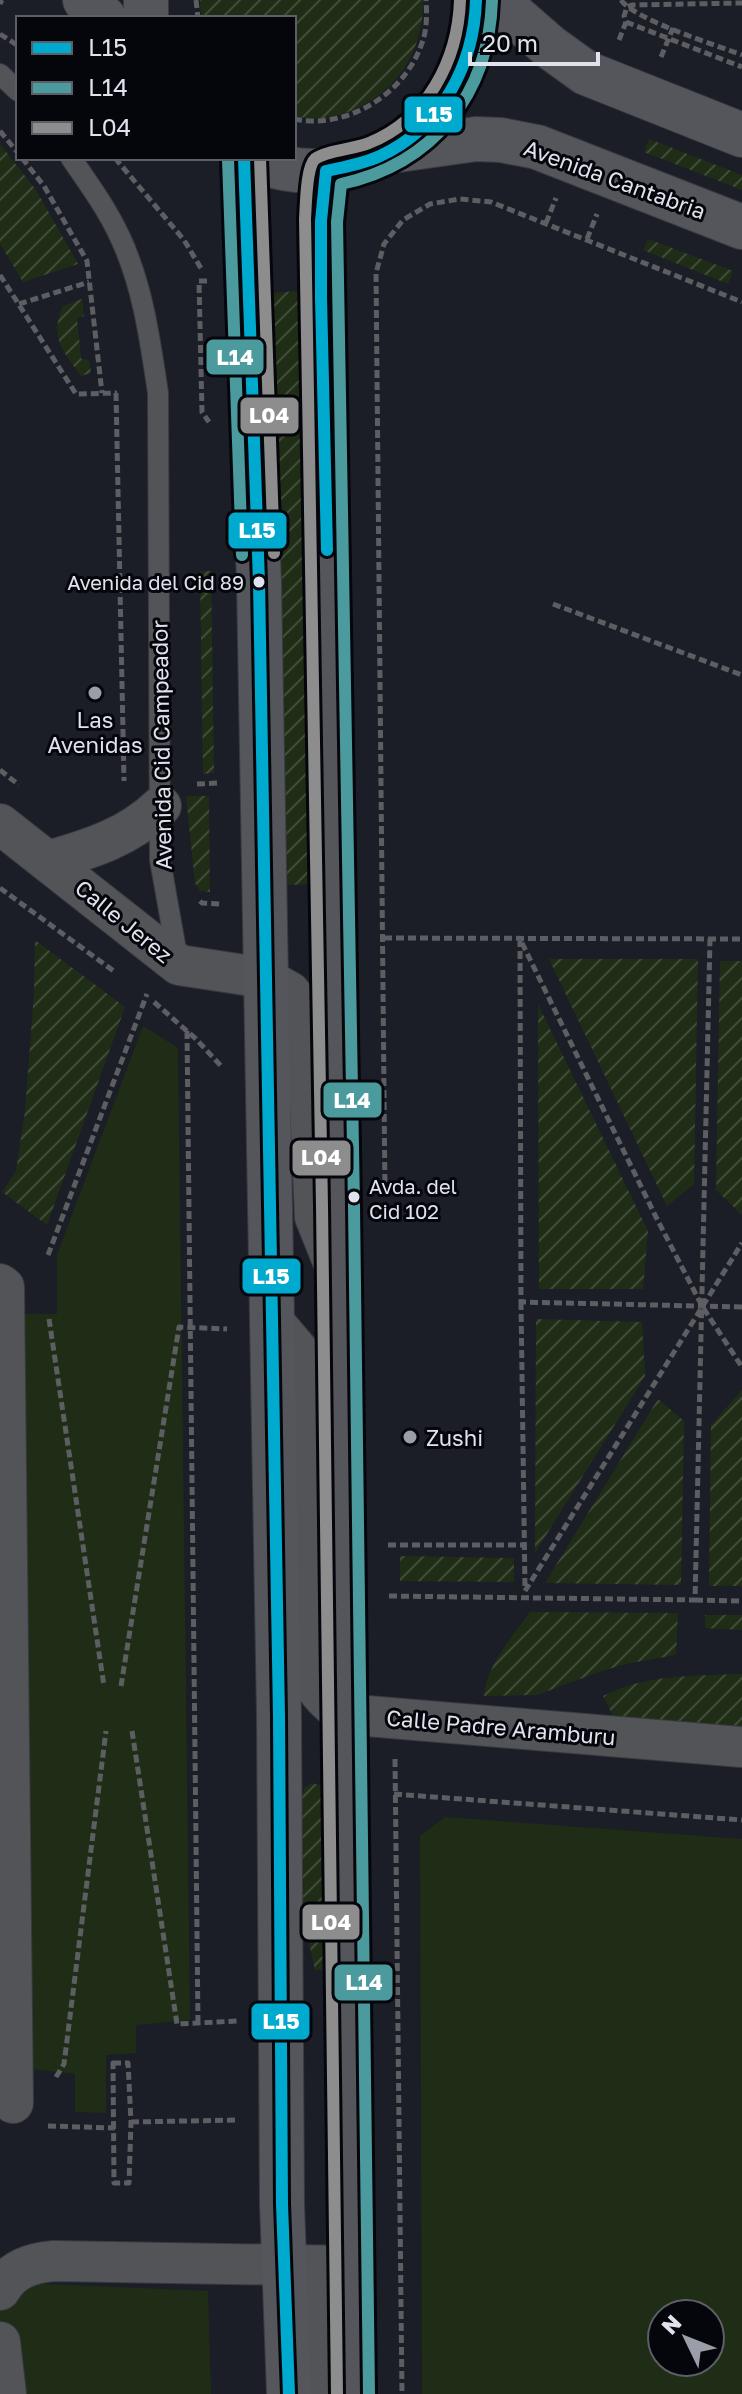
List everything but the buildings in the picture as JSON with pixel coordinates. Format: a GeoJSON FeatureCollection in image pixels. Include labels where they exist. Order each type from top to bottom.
{"type":"FeatureCollection","features":[{"type":"Feature","properties":{"kind":"main road"},"geometry":{"type":"LineString","coordinates":[[85,0],[102,16]]}},
{"type":"Feature","properties":{"kind":"main road"},"geometry":{"type":"LineString","coordinates":[[251,160],[284,169],[326,171],[359,164],[391,151],[418,131],[441,108],[459,79],[471,48],[477,15],[476,0]]}},
{"type":"Feature","properties":{"kind":"main road"},"geometry":{"type":"LineString","coordinates":[[496,0],[550,47],[586,73],[742,135]]}},
{"type":"Feature","properties":{"kind":"main road","name":"Avenida Cantabria"},"geometry":{"type":"LineString","coordinates":[[391,151],[476,139],[537,147],[742,227]]}},
{"type":"Feature","properties":{"kind":"main road"},"geometry":{"type":"LineString","coordinates":[[244,160],[259,582],[279,1716],[282,2204],[289,2394]]}},
{"type":"Feature","properties":{"kind":"main road"},"geometry":{"type":"LineString","coordinates":[[326,171],[321,221],[321,298],[339,1277],[353,2394]]}},
{"type":"Feature","properties":{"kind":"street","name":"Calle Jerez"},"geometry":{"type":"LineString","coordinates":[[48,861],[118,838],[148,819],[161,806]]}},
{"type":"Feature","properties":{"kind":"street","name":"Calle Jerez"},"geometry":{"type":"LineString","coordinates":[[0,824],[179,965],[265,978],[290,992],[306,1013],[315,1217],[339,1277]]}},
{"type":"Feature","properties":{"kind":"street"},"geometry":{"type":"LineString","coordinates":[[0,1284],[4,1287],[33,2106]]}},
{"type":"Feature","properties":{"kind":"street"},"geometry":{"type":"LineString","coordinates":[[272,1320],[301,1354],[305,1640],[309,1672],[321,1697],[343,1714]]}},
{"type":"Feature","properties":{"kind":"street","name":"Calle Padre Aramburu"},"geometry":{"type":"LineString","coordinates":[[343,1714],[742,1747]]}},
{"type":"Feature","properties":{"kind":"street"},"geometry":{"type":"LineString","coordinates":[[0,2290],[15,2273],[39,2263],[352,2266]]}},
{"type":"Feature","properties":{"kind":"street"},"geometry":{"type":"LineString","coordinates":[[284,2264],[311,2284],[315,2394]]}},
{"type":"Feature","properties":{"kind":"street"},"geometry":{"type":"LineString","coordinates":[[0,2342],[6,2394]]}},
{"type":"Feature","properties":{"kind":"lane"},"geometry":{"type":"LineString","coordinates":[[0,74],[16,89]]}},
{"type":"Feature","properties":{"kind":"lane","name":"Avenida Cid Campeador"},"geometry":{"type":"LineString","coordinates":[[72,160],[104,206],[134,272],[149,330],[158,393],[160,860],[179,965]]}},
{"type":"Feature","properties":{"kind":"path"},"geometry":{"type":"LineString","coordinates":[[296,119],[343,118],[376,103],[405,77],[422,43],[427,17],[426,0]]}},
{"type":"Feature","properties":{"kind":"path"},"geometry":{"type":"LineString","coordinates":[[621,0],[642,16],[742,55]]}},
{"type":"Feature","properties":{"kind":"path"},"geometry":{"type":"LineString","coordinates":[[742,3],[638,2],[627,7],[624,16],[626,22],[742,67]]}},
{"type":"Feature","properties":{"kind":"path"},"geometry":{"type":"LineString","coordinates":[[0,131],[16,151]]}},
{"type":"Feature","properties":{"kind":"path"},"geometry":{"type":"LineString","coordinates":[[24,160],[44,186],[87,261],[102,393]]}},
{"type":"Feature","properties":{"kind":"path"},"geometry":{"type":"LineString","coordinates":[[117,160],[184,240],[209,281],[199,281],[202,412]]}},
{"type":"Feature","properties":{"kind":"path"},"geometry":{"type":"LineString","coordinates":[[385,1194],[376,273],[384,244],[403,220],[430,204],[460,199],[491,202],[742,302]]}},
{"type":"Feature","properties":{"kind":"path"},"geometry":{"type":"LineString","coordinates":[[0,275],[76,394],[116,393],[124,786]]}},
{"type":"Feature","properties":{"kind":"path"},"geometry":{"type":"LineString","coordinates":[[19,304],[89,282]]}},
{"type":"Feature","properties":{"kind":"path"},"geometry":{"type":"LineString","coordinates":[[553,604],[742,675]]}},
{"type":"Feature","properties":{"kind":"path"},"geometry":{"type":"LineString","coordinates":[[0,770],[25,790]]}},
{"type":"Feature","properties":{"kind":"path"},"geometry":{"type":"LineString","coordinates":[[200,784],[220,783]]}},
{"type":"Feature","properties":{"kind":"path"},"geometry":{"type":"LineString","coordinates":[[0,888],[123,979]]}},
{"type":"Feature","properties":{"kind":"path"},"geometry":{"type":"LineString","coordinates":[[384,938],[742,939]]}},
{"type":"Feature","properties":{"kind":"path"},"geometry":{"type":"LineString","coordinates":[[520,939],[525,1594]]}},
{"type":"Feature","properties":{"kind":"path"},"geometry":{"type":"LineString","coordinates":[[520,939],[702,1306],[742,1367]]}},
{"type":"Feature","properties":{"kind":"path"},"geometry":{"type":"LineString","coordinates":[[695,1600],[710,939]]}},
{"type":"Feature","properties":{"kind":"path"},"geometry":{"type":"LineString","coordinates":[[135,987],[187,1031],[223,1068]]}},
{"type":"Feature","properties":{"kind":"path"},"geometry":{"type":"LineString","coordinates":[[48,1255],[147,996]]}},
{"type":"Feature","properties":{"kind":"path"},"geometry":{"type":"LineString","coordinates":[[187,1031],[198,2023]]}},
{"type":"Feature","properties":{"kind":"path"},"geometry":{"type":"LineString","coordinates":[[525,1594],[742,1243]]}},
{"type":"Feature","properties":{"kind":"path"},"geometry":{"type":"LineString","coordinates":[[521,1302],[742,1307]]}},
{"type":"Feature","properties":{"kind":"path"},"geometry":{"type":"LineString","coordinates":[[48,1314],[104,1686]]}},
{"type":"Feature","properties":{"kind":"path"},"geometry":{"type":"LineString","coordinates":[[121,1686],[179,1327],[227,1329]]}},
{"type":"Feature","properties":{"kind":"path"},"geometry":{"type":"LineString","coordinates":[[388,1558],[388,1545],[524,1545]]}},
{"type":"Feature","properties":{"kind":"path"},"geometry":{"type":"LineString","coordinates":[[389,1583],[389,1596],[525,1594],[742,1601]]}},
{"type":"Feature","properties":{"kind":"path"},"geometry":{"type":"LineString","coordinates":[[106,1731],[64,2064],[33,2106],[115,2128]]}},
{"type":"Feature","properties":{"kind":"path"},"geometry":{"type":"LineString","coordinates":[[132,1731],[177,2024],[237,2021]]}},
{"type":"Feature","properties":{"kind":"path"},"geometry":{"type":"LineString","coordinates":[[395,1756],[402,2394]]}},
{"type":"Feature","properties":{"kind":"path"},"geometry":{"type":"LineString","coordinates":[[394,1794],[742,1820]]}},
{"type":"Feature","properties":{"kind":"path"},"geometry":{"type":"LineString","coordinates":[[113,2063],[128,2063],[131,2122],[129,2183],[114,2183],[113,2063]]}},
{"type":"Feature","properties":{"kind":"path"},"geometry":{"type":"LineString","coordinates":[[131,2122],[238,2120]]}},
{"type":"Feature","properties":{"kind":"green space"},"geometry":{"type":"Polygon","coordinates":[[[200,0],[423,0],[417,42],[397,78],[366,104],[325,118],[296,117],[296,16],[201,16],[200,0]]]}},
{"type":"Feature","properties":{"kind":"green space"},"geometry":{"type":"Polygon","coordinates":[[[649,139],[742,175],[742,190],[644,152],[649,139]]]}},
{"type":"Feature","properties":{"kind":"green space"},"geometry":{"type":"Polygon","coordinates":[[[0,144],[36,190],[78,264],[23,282],[0,244],[0,144]]]}},
{"type":"Feature","properties":{"kind":"green space"},"geometry":{"type":"Polygon","coordinates":[[[648,239],[733,271],[728,284],[643,250],[648,239]]]}},
{"type":"Feature","properties":{"kind":"green space"},"geometry":{"type":"Polygon","coordinates":[[[300,291],[312,884],[286,885],[271,293],[300,291]]]}},
{"type":"Feature","properties":{"kind":"green space"},"geometry":{"type":"Polygon","coordinates":[[[82,299],[84,316],[77,318],[81,359],[89,360],[91,373],[81,376],[60,343],[57,326],[63,306],[82,299]]]}},
{"type":"Feature","properties":{"kind":"green space"},"geometry":{"type":"Polygon","coordinates":[[[200,571],[211,571],[214,773],[203,774],[200,571]]]}},
{"type":"Feature","properties":{"kind":"green space"},"geometry":{"type":"Polygon","coordinates":[[[186,796],[209,796],[210,892],[200,891],[195,883],[186,796]]]}},
{"type":"Feature","properties":{"kind":"green space"},"geometry":{"type":"Polygon","coordinates":[[[35,940],[125,1007],[47,1225],[2,1192],[16,1171],[25,1111],[35,940]]]}},
{"type":"Feature","properties":{"kind":"green space"},"geometry":{"type":"Polygon","coordinates":[[[549,959],[698,959],[694,1184],[667,1206],[549,959]]]}},
{"type":"Feature","properties":{"kind":"green space"},"geometry":{"type":"Polygon","coordinates":[[[720,961],[742,961],[742,1215],[716,1190],[720,961]]]}},
{"type":"Feature","properties":{"kind":"green space"},"geometry":{"type":"Polygon","coordinates":[[[538,1004],[648,1231],[643,1289],[539,1289],[538,1004]]]}},
{"type":"Feature","properties":{"kind":"green space"},"geometry":{"type":"Polygon","coordinates":[[[143,1026],[178,1048],[190,2020],[136,2025],[136,2053],[106,2055],[106,2113],[75,2112],[75,2074],[32,2069],[19,1314],[57,1314],[57,1255],[143,1026]]]}},
{"type":"Feature","properties":{"kind":"green space"},"geometry":{"type":"Polygon","coordinates":[[[536,1319],[642,1322],[645,1376],[535,1553],[536,1319]]]}},
{"type":"Feature","properties":{"kind":"green space"},"geometry":{"type":"Polygon","coordinates":[[[742,1390],[742,1586],[709,1586],[711,1425],[742,1390]]]}},
{"type":"Feature","properties":{"kind":"green space"},"geometry":{"type":"Polygon","coordinates":[[[658,1399],[684,1421],[681,1585],[545,1583],[658,1399]]]}},
{"type":"Feature","properties":{"kind":"green space"},"geometry":{"type":"Polygon","coordinates":[[[400,1556],[514,1558],[514,1582],[400,1581],[400,1556]]]}},
{"type":"Feature","properties":{"kind":"green space"},"geometry":{"type":"Polygon","coordinates":[[[530,1612],[678,1613],[676,1655],[625,1664],[537,1695],[484,1696],[495,1663],[530,1612]]]}},
{"type":"Feature","properties":{"kind":"green space"},"geometry":{"type":"Polygon","coordinates":[[[705,1615],[742,1615],[742,1630],[705,1628],[705,1615]]]}},
{"type":"Feature","properties":{"kind":"green space"},"geometry":{"type":"Polygon","coordinates":[[[742,1674],[742,1728],[614,1718],[603,1696],[653,1680],[742,1674]]]}},
{"type":"Feature","properties":{"kind":"green space"},"geometry":{"type":"Polygon","coordinates":[[[312,1783],[322,1786],[324,1970],[315,1970],[303,1915],[301,1798],[305,1787],[312,1783]]]}},
{"type":"Feature","properties":{"kind":"green space"},"geometry":{"type":"Polygon","coordinates":[[[445,1817],[742,1839],[742,2394],[422,2394],[420,1836],[445,1817]]]}},
{"type":"Feature","properties":{"kind":"green space"},"geometry":{"type":"Polygon","coordinates":[[[0,2282],[208,2291],[211,2394],[0,2394],[0,2282]]]}},
{"type":"Feature","properties":{"kind":"transit line","name":"L04"},"geometry":{"type":"LineString","coordinates":[[337,2394],[322,1206],[305,219],[308,178],[315,159],[369,143],[389,133],[423,103],[436,85],[453,44],[460,0]]}},
{"type":"Feature","properties":{"kind":"transit line","name":"L15"},"geometry":{"type":"LineString","coordinates":[[326,171],[380,156],[402,144],[437,111],[461,71],[469,48],[476,0]]}},
{"type":"Feature","properties":{"kind":"transit line","name":"L14"},"geometry":{"type":"LineString","coordinates":[[369,2394],[354,1206],[337,222],[341,184],[374,174],[403,160],[428,142],[450,120],[467,95],[480,66],[492,0]]}},
{"type":"Feature","properties":{"kind":"transit line","name":"L14"},"geometry":{"type":"LineString","coordinates":[[228,160],[242,555]]}},
{"type":"Feature","properties":{"kind":"transit line","name":"L15"},"geometry":{"type":"LineString","coordinates":[[244,160],[259,582],[279,1716],[282,2204],[289,2394]]}},
{"type":"Feature","properties":{"kind":"transit line","name":"L04"},"geometry":{"type":"LineString","coordinates":[[260,160],[274,553]]}},
{"type":"Feature","properties":{"kind":"transit line","name":"L15"},"geometry":{"type":"LineString","coordinates":[[326,171],[321,221],[321,298],[327,550]]}},
{"type":"Feature","properties":{"kind":"place","name":"Avenida del Cid 89"},"geometry":{"type":"Point","coordinates":[259,582]}},
{"type":"Feature","properties":{"kind":"place","name":"Las Avenidas"},"geometry":{"type":"Point","coordinates":[95,693]}},
{"type":"Feature","properties":{"kind":"place","name":"Avda. del Cid 102"},"geometry":{"type":"Point","coordinates":[354,1197]}},
{"type":"Feature","properties":{"kind":"place","name":"Zushi"},"geometry":{"type":"Point","coordinates":[410,1437]}}]}
